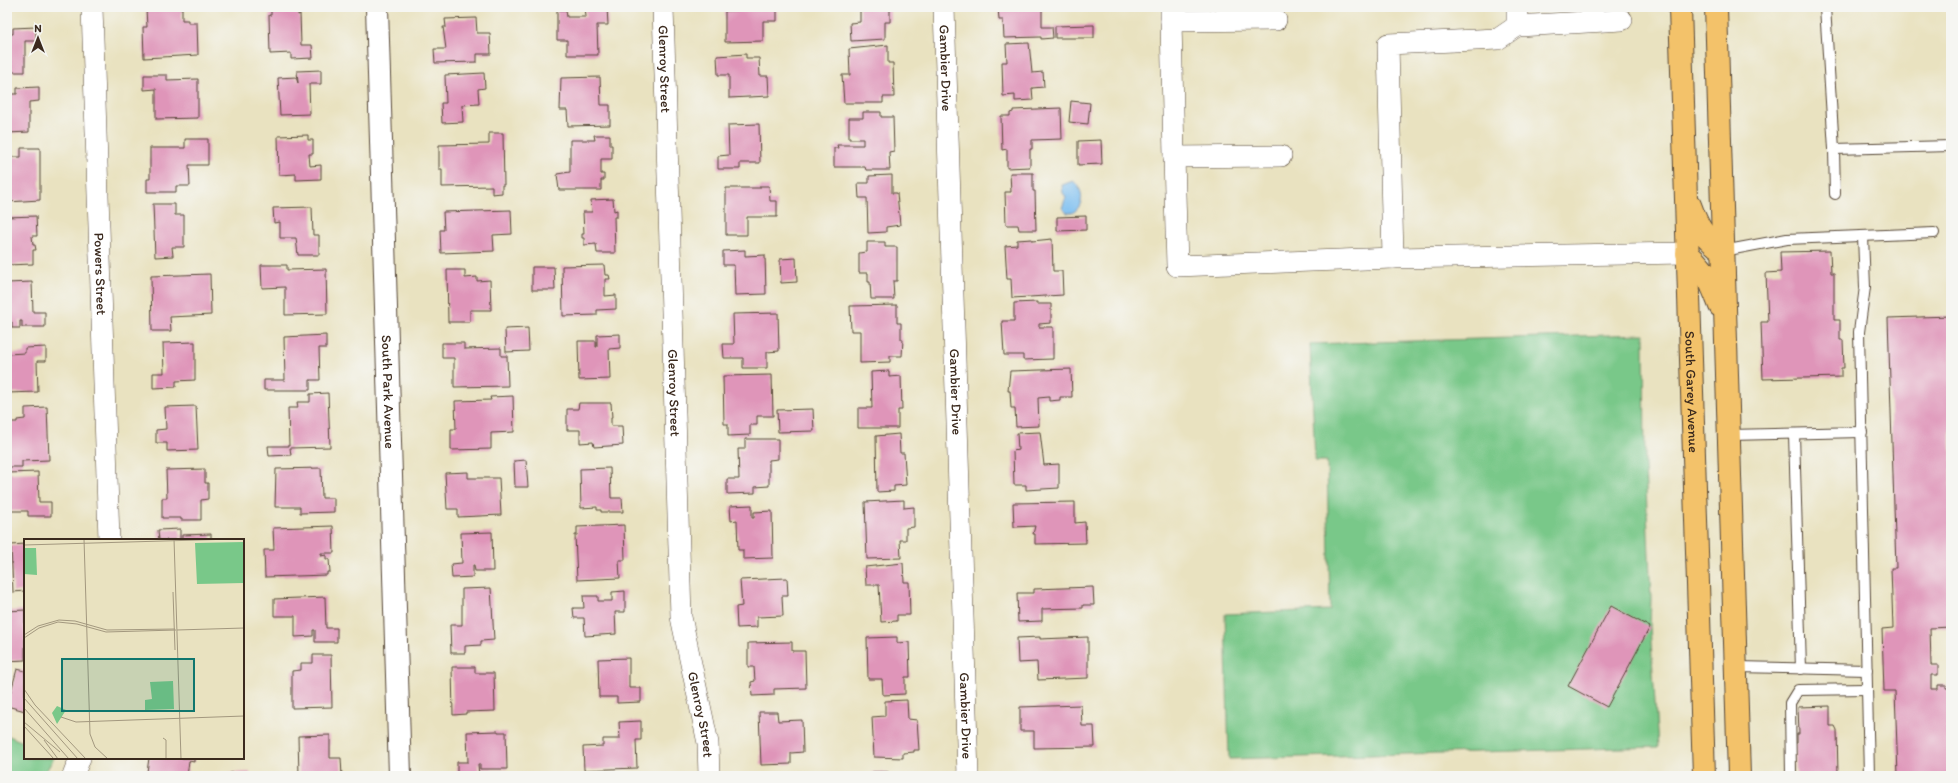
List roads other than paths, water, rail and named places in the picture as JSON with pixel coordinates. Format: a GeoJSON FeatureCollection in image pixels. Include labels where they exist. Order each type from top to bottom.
{"type":"FeatureCollection","features":[{"type":"Feature","properties":{"kind":"main road","name":"South Garey Avenue"},"geometry":{"type":"LineString","coordinates":[[1680,7],[1704,776]]}},
{"type":"Feature","properties":{"kind":"main road"},"geometry":{"type":"LineString","coordinates":[[1716,7],[1739,776]]}},
{"type":"Feature","properties":{"kind":"main road"},"geometry":{"type":"LineString","coordinates":[[1686,194],[1698,226],[1709,241],[1723,251]]}},
{"type":"Feature","properties":{"kind":"main road"},"geometry":{"type":"LineString","coordinates":[[1688,253],[1702,267],[1709,279],[1725,319]]}},
{"type":"Feature","properties":{"kind":"street","name":"Powers Street"},"geometry":{"type":"LineString","coordinates":[[92,7],[109,539]]}},
{"type":"Feature","properties":{"kind":"street","name":"South Park Avenue"},"geometry":{"type":"LineString","coordinates":[[377,7],[400,776]]}},
{"type":"Feature","properties":{"kind":"street","name":"Glenroy Street"},"geometry":{"type":"LineString","coordinates":[[664,7],[681,617],[708,743],[709,776]]}},
{"type":"Feature","properties":{"kind":"street","name":"Gambier Drive"},"geometry":{"type":"LineString","coordinates":[[944,7],[968,776]]}},
{"type":"Feature","properties":{"kind":"street"},"geometry":{"type":"LineString","coordinates":[[1276,20],[1171,14],[1177,266],[1392,258],[1688,253]]}},
{"type":"Feature","properties":{"kind":"street"},"geometry":{"type":"LineString","coordinates":[[1392,258],[1388,44],[1498,39],[1517,16],[1622,20]]}},
{"type":"Feature","properties":{"kind":"street"},"geometry":{"type":"LineString","coordinates":[[1174,157],[1281,156]]}},
{"type":"Feature","properties":{"kind":"street"},"geometry":{"type":"LineString","coordinates":[[73,776],[80,759]]}},
{"type":"Feature","properties":{"kind":"lane"},"geometry":{"type":"LineString","coordinates":[[1825,7],[1834,149],[1835,194]]}},
{"type":"Feature","properties":{"kind":"lane"},"geometry":{"type":"LineString","coordinates":[[1834,149],[1951,146]]}},
{"type":"Feature","properties":{"kind":"lane"},"geometry":{"type":"LineString","coordinates":[[1723,251],[1787,240],[1934,233]]}},
{"type":"Feature","properties":{"kind":"lane"},"geometry":{"type":"LineString","coordinates":[[1863,236],[1865,287],[1860,332],[1869,776]]}},
{"type":"Feature","properties":{"kind":"lane"},"geometry":{"type":"LineString","coordinates":[[1729,435],[1862,432]]}},
{"type":"Feature","properties":{"kind":"lane"},"geometry":{"type":"LineString","coordinates":[[1794,434],[1801,668]]}},
{"type":"Feature","properties":{"kind":"lane"},"geometry":{"type":"LineString","coordinates":[[1736,668],[1867,670]]}},
{"type":"Feature","properties":{"kind":"lane"},"geometry":{"type":"LineString","coordinates":[[1791,776],[1790,703],[1798,690],[1867,689]]}},
{"type":"Feature","properties":{"kind":"water"},"geometry":{"type":"Polygon","coordinates":[[[1073,181],[1077,184],[1082,197],[1076,210],[1072,213],[1067,213],[1062,208],[1066,197],[1063,193],[1062,185],[1073,181]]]}}]}
